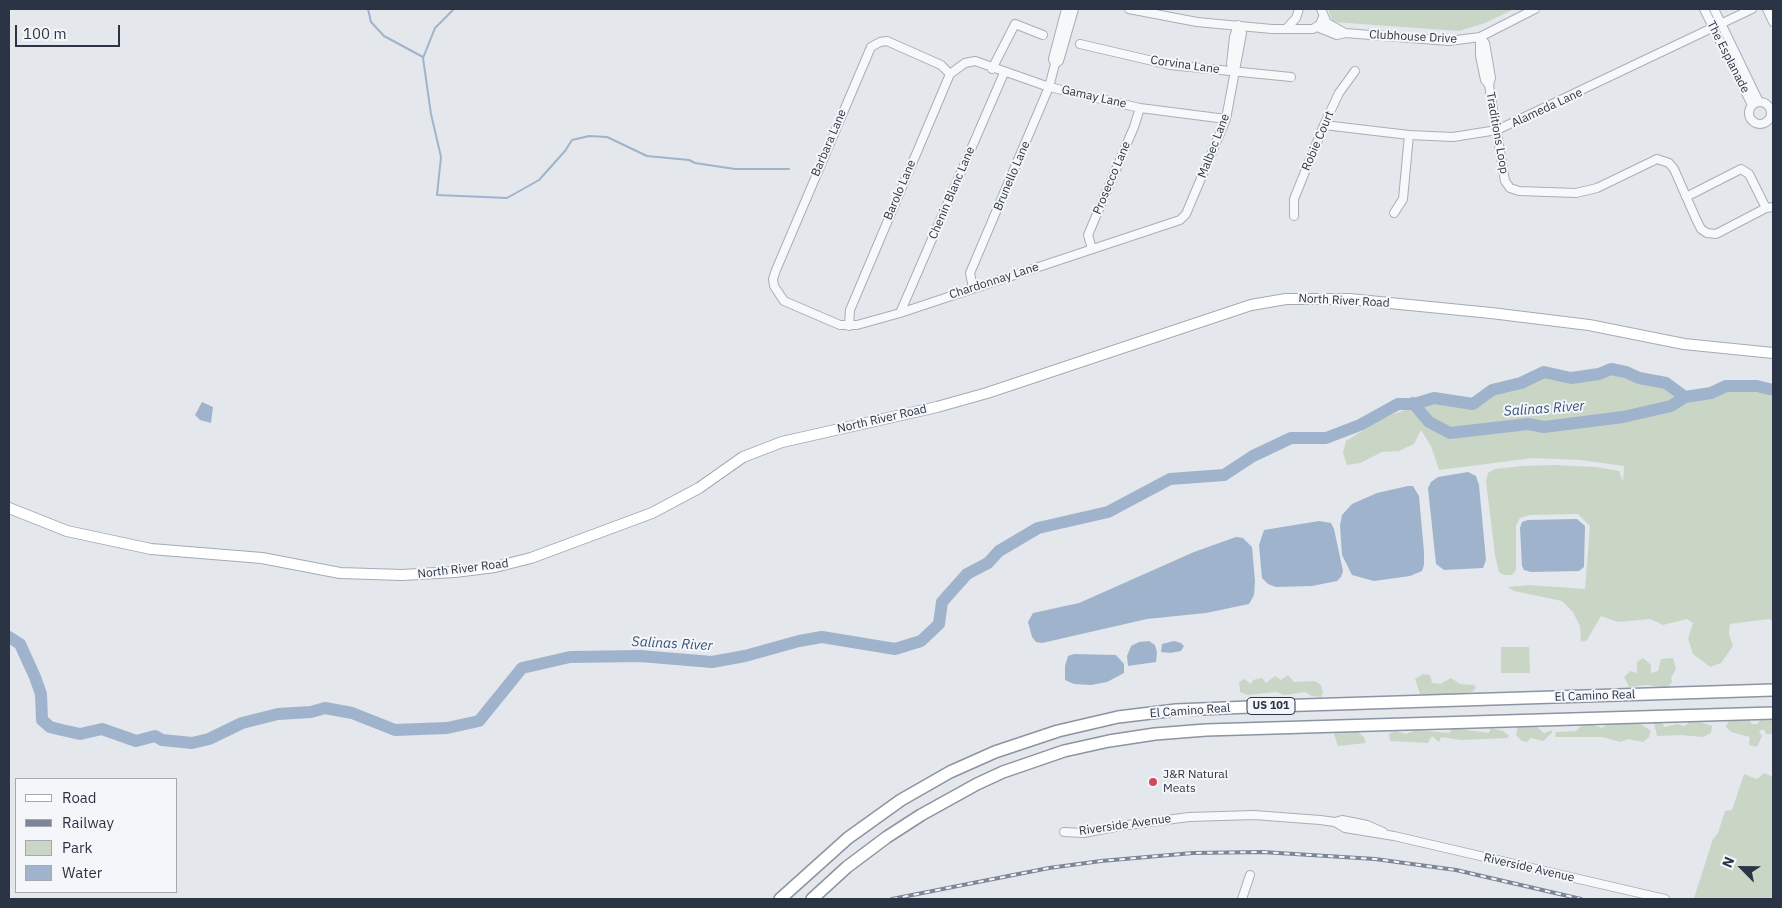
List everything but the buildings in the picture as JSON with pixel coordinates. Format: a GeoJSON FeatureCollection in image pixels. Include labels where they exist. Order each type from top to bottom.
{"type":"FeatureCollection","features":[{"type":"Feature","properties":{"kind":"highway","name":"El Camino Real"},"geometry":{"type":"LineString","coordinates":[[780,899],[848,838],[902,800],[950,772],[995,752],[1058,730],[1118,716],[1176,710],[1274,706],[1773,690]]}},
{"type":"Feature","properties":{"kind":"highway","name":"El Camino Real"},"geometry":{"type":"LineString","coordinates":[[812,899],[874,846],[921,815],[977,784],[1003,772],[1064,751],[1109,741],[1155,734],[1206,730],[1773,713]]}},
{"type":"Feature","properties":{"kind":"main road","name":"North River Road"},"geometry":{"type":"LineString","coordinates":[[9,508],[67,531],[151,549],[262,558],[340,573],[394,576],[455,572],[496,567],[531,558],[652,513],[699,488],[743,457],[782,442],[937,407],[986,393],[1251,304],[1286,299],[1316,298],[1377,302],[1589,325],[1684,344],[1773,353]]}},
{"type":"Feature","properties":{"kind":"street","name":"Brunello Lane"},"geometry":{"type":"LineString","coordinates":[[973,288],[970,273],[1050,87],[1055,64],[1053,59],[1066,9]]}},
{"type":"Feature","properties":{"kind":"street","name":"Brunello Lane"},"geometry":{"type":"LineString","coordinates":[[1055,64],[1059,61],[1074,9]]}},
{"type":"Feature","properties":{"kind":"street","name":"Clubhouse Drive"},"geometry":{"type":"LineString","coordinates":[[1129,9],[1196,22],[1238,26],[1317,28],[1337,35],[1345,33],[1449,41],[1480,37],[1535,9]]}},
{"type":"Feature","properties":{"kind":"street"},"geometry":{"type":"LineString","coordinates":[[1287,28],[1296,18],[1299,9]]}},
{"type":"Feature","properties":{"kind":"street","name":"The Esplanade"},"geometry":{"type":"LineString","coordinates":[[1704,9],[1756,103],[1714,9]]}},
{"type":"Feature","properties":{"kind":"street","name":"Alameda Lane"},"geometry":{"type":"LineString","coordinates":[[1324,126],[1409,135],[1453,136],[1497,130],[1752,9]]}},
{"type":"Feature","properties":{"kind":"street"},"geometry":{"type":"LineString","coordinates":[[1767,9],[1773,22]]}},
{"type":"Feature","properties":{"kind":"street","name":"Clubhouse Drive"},"geometry":{"type":"LineString","coordinates":[[1322,13],[1329,26],[1345,33]]}},
{"type":"Feature","properties":{"kind":"street","name":"Clubhouse Drive"},"geometry":{"type":"LineString","coordinates":[[1317,28],[1322,13]]}},
{"type":"Feature","properties":{"kind":"street"},"geometry":{"type":"LineString","coordinates":[[1296,18],[1303,28]]}},
{"type":"Feature","properties":{"kind":"street"},"geometry":{"type":"LineString","coordinates":[[992,69],[1015,24],[1043,35]]}},
{"type":"Feature","properties":{"kind":"street","name":"Malbec Lane"},"geometry":{"type":"LineString","coordinates":[[1184,217],[1226,120],[1234,72],[1231,64],[1234,36],[1238,26]]}},
{"type":"Feature","properties":{"kind":"street","name":"Traditions Loop"},"geometry":{"type":"LineString","coordinates":[[1480,37],[1485,43],[1491,78],[1489,85],[1505,181],[1510,188],[1520,191],[1576,193],[1597,188],[1657,159],[1669,163],[1674,169],[1701,229],[1708,233],[1716,234],[1770,208]]}},
{"type":"Feature","properties":{"kind":"street","name":"Barbara Lane"},"geometry":{"type":"LineString","coordinates":[[849,326],[840,325],[784,300],[777,293],[773,279],[868,53],[880,42],[887,41],[941,65],[950,74]]}},
{"type":"Feature","properties":{"kind":"street","name":"Corvina Lane"},"geometry":{"type":"LineString","coordinates":[[1080,44],[1170,65],[1291,77]]}},
{"type":"Feature","properties":{"kind":"street","name":"Gamay Lane"},"geometry":{"type":"LineString","coordinates":[[950,74],[965,63],[975,62],[1050,87],[1140,108],[1226,120]]}},
{"type":"Feature","properties":{"kind":"street","name":"Robie Court"},"geometry":{"type":"LineString","coordinates":[[1294,216],[1296,194],[1324,126],[1339,93],[1355,71]]}},
{"type":"Feature","properties":{"kind":"street","name":"Chenin Blanc Lane"},"geometry":{"type":"LineString","coordinates":[[900,313],[1004,72]]}},
{"type":"Feature","properties":{"kind":"street","name":"Barolo Lane"},"geometry":{"type":"LineString","coordinates":[[849,326],[850,310],[950,74]]}},
{"type":"Feature","properties":{"kind":"street","name":"Prosecco Lane"},"geometry":{"type":"LineString","coordinates":[[1092,248],[1088,235],[1134,127],[1140,108]]}},
{"type":"Feature","properties":{"kind":"street"},"geometry":{"type":"LineString","coordinates":[[1394,213],[1403,199],[1409,135]]}},
{"type":"Feature","properties":{"kind":"street"},"geometry":{"type":"LineString","coordinates":[[1686,197],[1741,169],[1749,174],[1770,208]]}},
{"type":"Feature","properties":{"kind":"street","name":"Chardonnay Lane"},"geometry":{"type":"LineString","coordinates":[[849,326],[900,313],[1180,220],[1184,217]]}},
{"type":"Feature","properties":{"kind":"street","name":"Riverside Avenue"},"geometry":{"type":"LineString","coordinates":[[1064,832],[1084,833],[1189,817],[1254,815],[1335,822],[1344,828],[1394,836],[1665,899]]}},
{"type":"Feature","properties":{"kind":"street"},"geometry":{"type":"LineString","coordinates":[[1242,899],[1250,875]]}},
{"type":"Feature","properties":{"kind":"green space"},"geometry":{"type":"Polygon","coordinates":[[[1328,9],[1514,9],[1485,23],[1459,31],[1333,22],[1328,9]]]}},
{"type":"Feature","properties":{"kind":"green space"},"geometry":{"type":"Polygon","coordinates":[[[1610,373],[1622,374],[1640,382],[1655,384],[1670,390],[1682,400],[1728,390],[1758,390],[1773,397],[1773,621],[1769,619],[1730,624],[1729,634],[1733,646],[1721,663],[1710,667],[1693,654],[1688,639],[1693,623],[1687,619],[1663,625],[1650,619],[1618,622],[1601,616],[1587,640],[1581,642],[1580,626],[1573,612],[1562,601],[1514,591],[1508,587],[1529,585],[1585,589],[1590,526],[1578,514],[1529,515],[1520,518],[1516,526],[1516,570],[1512,575],[1504,575],[1499,572],[1495,555],[1486,481],[1488,473],[1495,469],[1522,466],[1596,467],[1619,471],[1623,482],[1624,466],[1581,460],[1533,458],[1439,470],[1431,446],[1421,430],[1414,444],[1399,451],[1382,452],[1360,463],[1347,465],[1343,453],[1346,441],[1370,426],[1393,414],[1423,404],[1435,401],[1475,407],[1493,394],[1525,385],[1546,376],[1576,380],[1599,377],[1610,373]]]}},
{"type":"Feature","properties":{"kind":"green space"},"geometry":{"type":"Polygon","coordinates":[[[1501,647],[1529,647],[1530,673],[1501,673],[1501,647]]]}},
{"type":"Feature","properties":{"kind":"green space"},"geometry":{"type":"Polygon","coordinates":[[[1643,658],[1651,665],[1651,673],[1658,671],[1661,659],[1673,658],[1676,669],[1671,678],[1672,682],[1667,688],[1647,685],[1629,687],[1624,677],[1630,671],[1637,673],[1637,662],[1643,658]]]}},
{"type":"Feature","properties":{"kind":"green space"},"geometry":{"type":"Polygon","coordinates":[[[1423,674],[1430,675],[1432,683],[1440,684],[1451,678],[1460,684],[1474,685],[1476,688],[1472,692],[1457,694],[1420,694],[1415,679],[1423,674]]]}},
{"type":"Feature","properties":{"kind":"green space"},"geometry":{"type":"Polygon","coordinates":[[[1288,675],[1294,682],[1315,681],[1321,685],[1323,692],[1321,697],[1312,696],[1305,692],[1285,695],[1276,692],[1248,695],[1240,692],[1239,682],[1244,679],[1251,684],[1253,680],[1262,678],[1266,683],[1275,676],[1281,680],[1288,675]]]}},
{"type":"Feature","properties":{"kind":"green space"},"geometry":{"type":"Polygon","coordinates":[[[1737,716],[1746,716],[1752,724],[1757,724],[1762,718],[1773,717],[1773,734],[1766,734],[1764,729],[1759,731],[1762,736],[1757,747],[1749,745],[1750,737],[1731,732],[1726,727],[1729,720],[1737,716]]]}},
{"type":"Feature","properties":{"kind":"green space"},"geometry":{"type":"Polygon","coordinates":[[[1692,719],[1712,726],[1711,733],[1703,737],[1657,736],[1654,723],[1662,722],[1664,727],[1677,724],[1685,726],[1692,719]]]}},
{"type":"Feature","properties":{"kind":"green space"},"geometry":{"type":"Polygon","coordinates":[[[1612,720],[1635,720],[1651,731],[1649,737],[1643,742],[1628,739],[1621,742],[1602,737],[1555,737],[1556,732],[1576,731],[1585,722],[1602,728],[1612,720]]]}},
{"type":"Feature","properties":{"kind":"green space"},"geometry":{"type":"Polygon","coordinates":[[[1532,723],[1544,733],[1552,730],[1552,733],[1543,741],[1531,738],[1527,742],[1522,741],[1516,735],[1518,726],[1532,723]]]}},
{"type":"Feature","properties":{"kind":"green space"},"geometry":{"type":"Polygon","coordinates":[[[1342,727],[1358,732],[1364,737],[1366,743],[1338,746],[1334,734],[1342,727]]]}},
{"type":"Feature","properties":{"kind":"green space"},"geometry":{"type":"Polygon","coordinates":[[[1453,728],[1489,733],[1491,728],[1503,731],[1509,736],[1508,738],[1461,740],[1441,737],[1439,742],[1432,736],[1428,743],[1390,741],[1389,734],[1395,731],[1406,734],[1416,730],[1449,733],[1453,728]]]}},
{"type":"Feature","properties":{"kind":"green space"},"geometry":{"type":"Polygon","coordinates":[[[1764,773],[1773,777],[1773,899],[1694,898],[1713,839],[1718,833],[1725,811],[1732,810],[1744,774],[1757,779],[1764,773]]]}},
{"type":"Feature","properties":{"kind":"water"},"geometry":{"type":"Polygon","coordinates":[[[202,402],[213,407],[211,423],[200,420],[195,415],[202,402]]]}},
{"type":"Feature","properties":{"kind":"water"},"geometry":{"type":"Polygon","coordinates":[[[1468,472],[1476,476],[1479,485],[1486,560],[1483,568],[1444,570],[1436,564],[1428,488],[1431,482],[1438,477],[1468,472]]]}},
{"type":"Feature","properties":{"kind":"water"},"geometry":{"type":"Polygon","coordinates":[[[1413,486],[1419,496],[1424,552],[1422,571],[1410,576],[1374,581],[1352,575],[1342,555],[1340,525],[1342,515],[1352,504],[1377,493],[1413,486]]]}},
{"type":"Feature","properties":{"kind":"water"},"geometry":{"type":"Polygon","coordinates":[[[1577,519],[1585,526],[1584,567],[1579,571],[1531,572],[1524,570],[1522,566],[1520,528],[1522,522],[1528,520],[1577,519]]]}},
{"type":"Feature","properties":{"kind":"water"},"geometry":{"type":"Polygon","coordinates":[[[1319,521],[1331,523],[1334,529],[1343,571],[1341,577],[1337,581],[1312,586],[1276,587],[1268,584],[1262,578],[1259,545],[1264,530],[1319,521]]]}},
{"type":"Feature","properties":{"kind":"water"},"geometry":{"type":"Polygon","coordinates":[[[1236,537],[1243,538],[1252,547],[1255,581],[1254,595],[1249,604],[1206,613],[1147,619],[1042,643],[1036,642],[1032,637],[1028,622],[1033,613],[1079,603],[1194,552],[1236,537]]]}},
{"type":"Feature","properties":{"kind":"water"},"geometry":{"type":"Polygon","coordinates":[[[1149,641],[1155,645],[1157,652],[1156,662],[1128,666],[1127,656],[1131,646],[1139,642],[1149,641]]]}},
{"type":"Feature","properties":{"kind":"water"},"geometry":{"type":"Polygon","coordinates":[[[1174,641],[1184,646],[1181,651],[1161,652],[1162,644],[1174,641]]]}},
{"type":"Feature","properties":{"kind":"water"},"geometry":{"type":"Polygon","coordinates":[[[1074,654],[1116,655],[1124,664],[1124,673],[1107,682],[1091,685],[1074,684],[1065,680],[1065,666],[1068,656],[1074,654]]]}},
{"type":"Feature","properties":{"kind":"waterway"},"geometry":{"type":"LineString","coordinates":[[368,9],[371,22],[384,36],[423,57]]}},
{"type":"Feature","properties":{"kind":"waterway"},"geometry":{"type":"LineString","coordinates":[[454,9],[435,28],[423,58],[431,114],[441,157],[437,195],[507,198],[539,180],[565,151],[572,140],[589,136],[607,137],[647,156],[689,160],[695,163],[735,169],[789,169]]}},
{"type":"Feature","properties":{"kind":"waterway","name":"Salinas River"},"geometry":{"type":"LineString","coordinates":[[9,637],[20,644],[35,677],[41,694],[42,720],[50,727],[80,734],[102,729],[136,741],[155,736],[162,740],[192,743],[209,739],[242,723],[278,714],[311,712],[325,708],[352,713],[395,730],[447,728],[479,721],[522,668],[570,657],[640,656],[712,662],[822,637],[895,649],[921,641],[939,624],[942,602],[967,574],[988,563],[999,551],[1038,528],[1108,512],[1170,479],[1224,475],[1253,456],[1291,438],[1326,438],[1360,425],[1398,404],[1414,404],[1434,398],[1473,404],[1492,390],[1521,383],[1544,372],[1571,378],[1599,374],[1611,369],[1626,372],[1639,378],[1666,383],[1685,397],[1711,393],[1726,386],[1757,386],[1773,390]]}},
{"type":"Feature","properties":{"kind":"waterway","name":"Salinas River"},"geometry":{"type":"LineString","coordinates":[[1413,403],[1429,422],[1450,433],[1528,424],[1544,427],[1623,417],[1671,406],[1685,397]]}},
{"type":"Feature","properties":{"kind":"railway"},"geometry":{"type":"LineString","coordinates":[[892,899],[1049,868],[1101,861],[1193,853],[1262,852],[1375,859],[1456,870],[1581,899]]}},
{"type":"Feature","properties":{"kind":"place","name":"J&R Natural Meats"},"geometry":{"type":"Point","coordinates":[1153,782]}}]}
